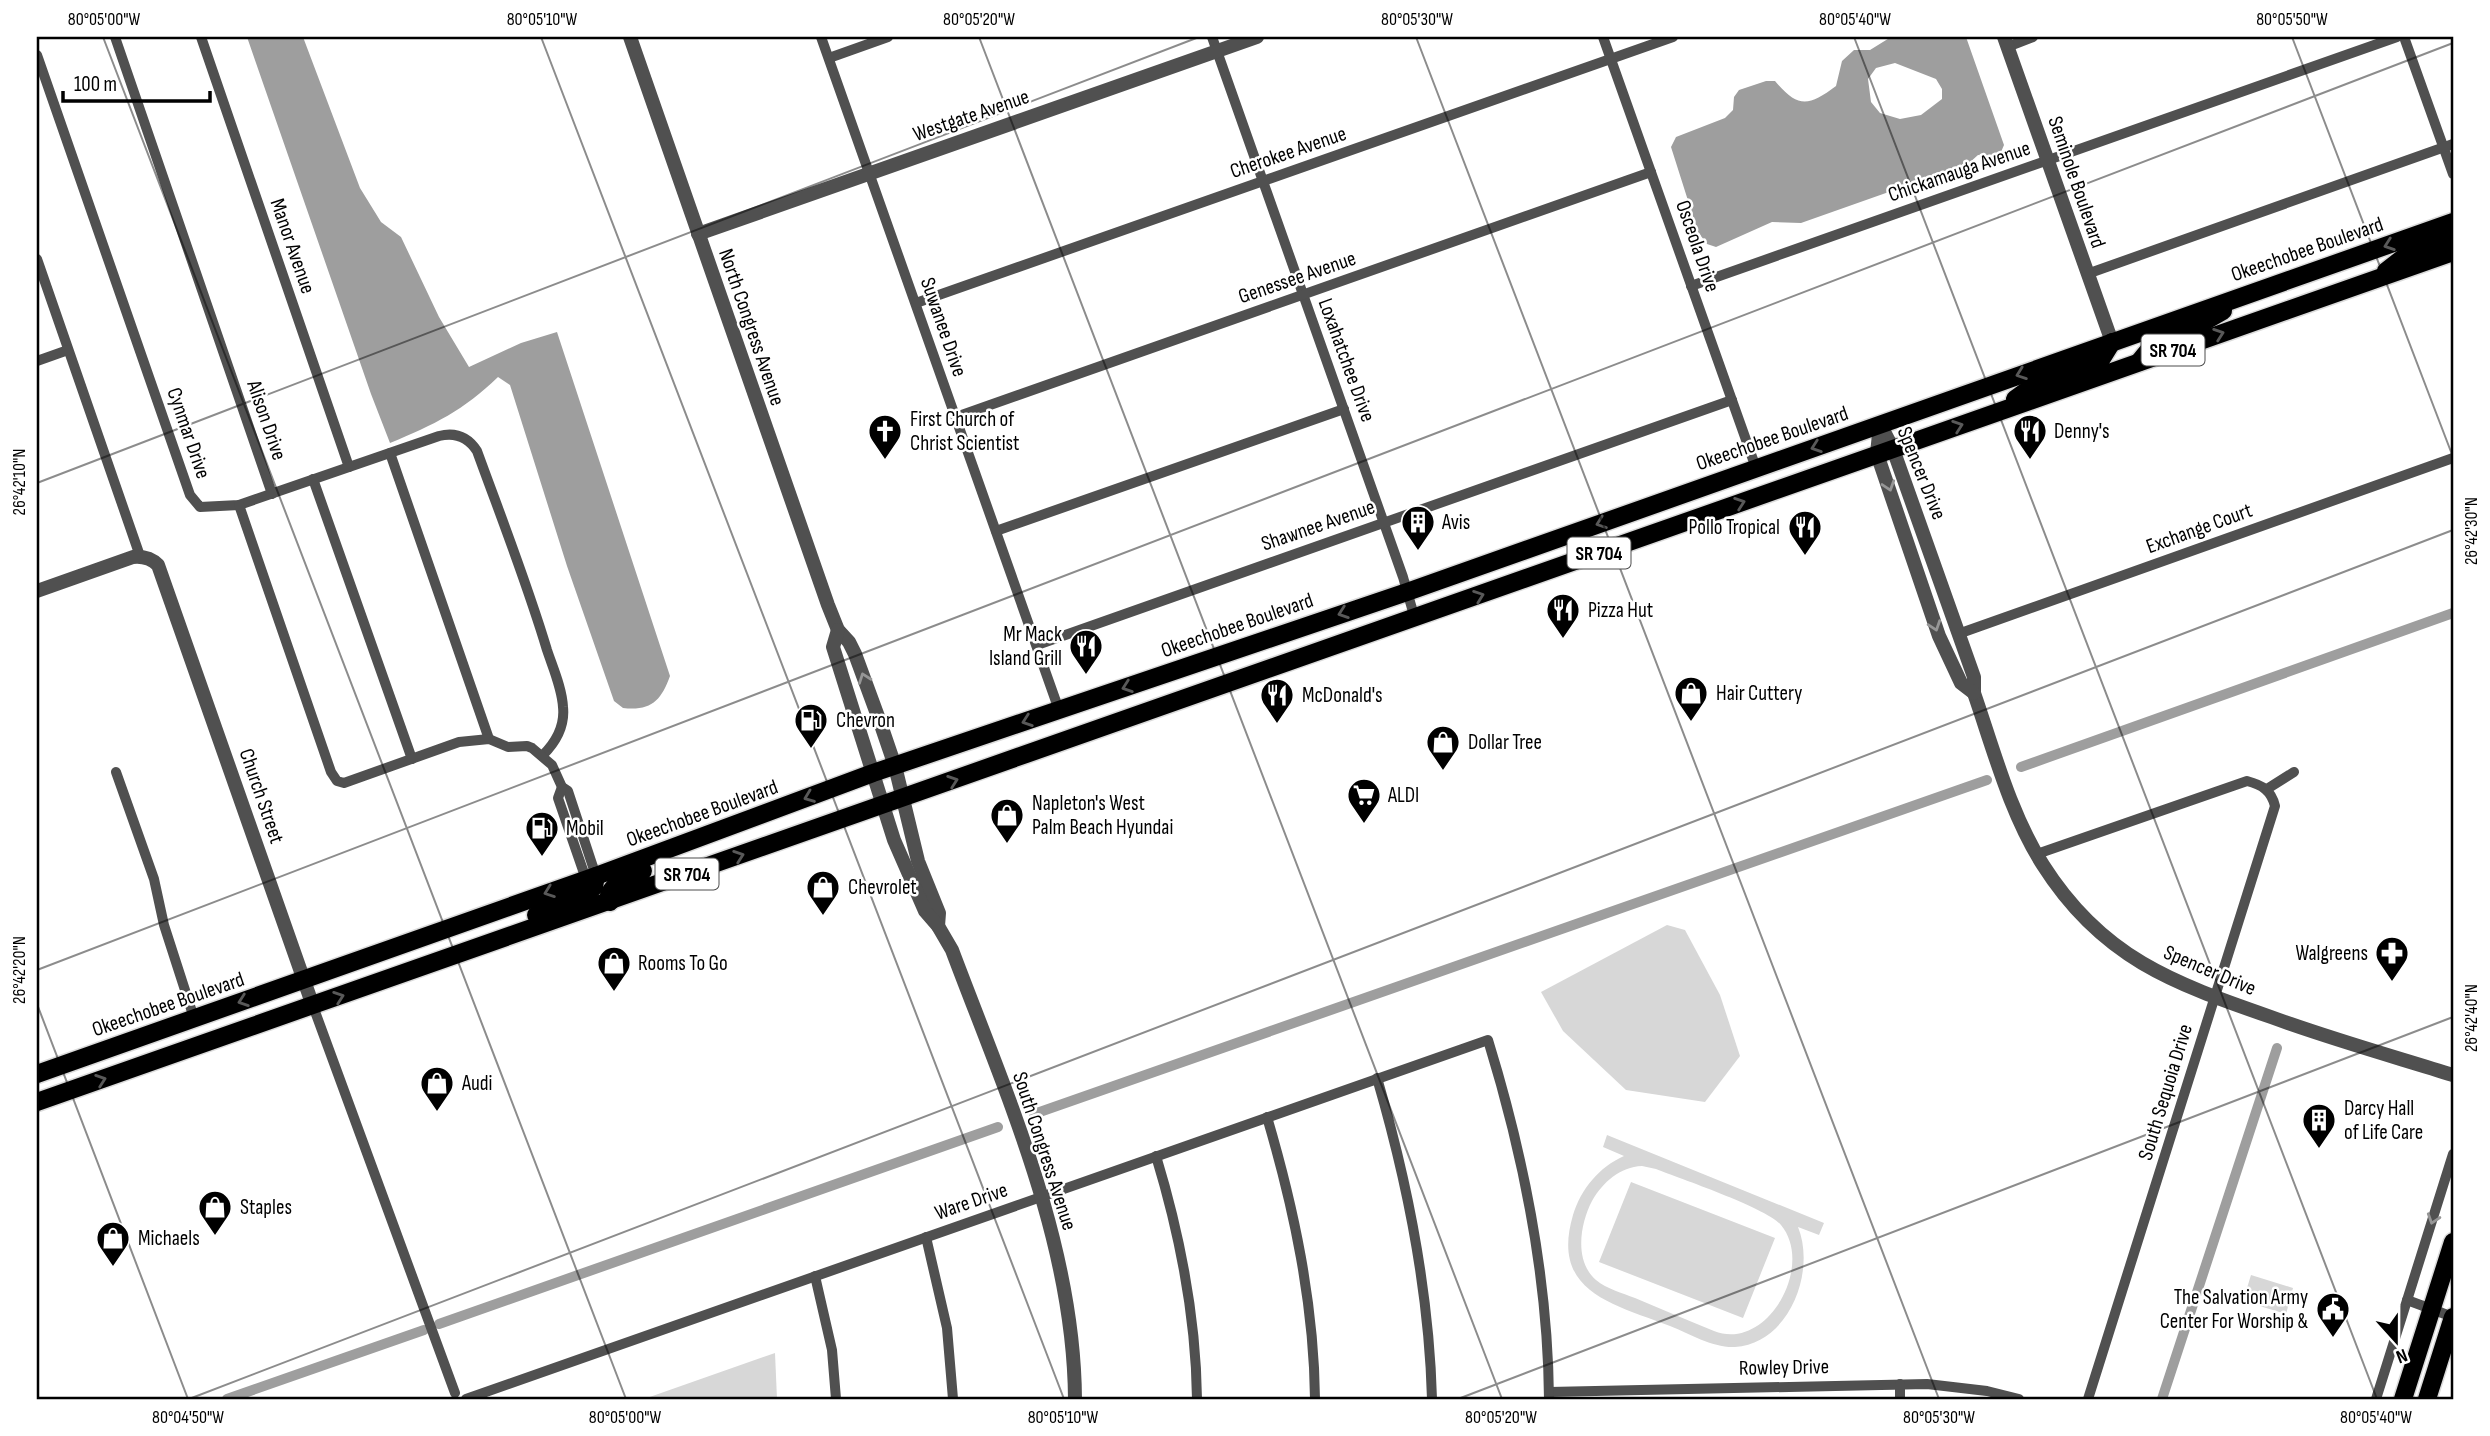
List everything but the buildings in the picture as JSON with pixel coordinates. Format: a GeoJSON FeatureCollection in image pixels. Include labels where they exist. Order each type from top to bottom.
{"type":"FeatureCollection","features":[{"type":"Feature","properties":{"kind":"main road","name":"Okeechobee Boulevard"},"geometry":{"type":"LineString","coordinates":[[43,1072],[591,878],[873,773],[1407,592],[2453,222]]}},
{"type":"Feature","properties":{"kind":"main road"},"geometry":{"type":"LineString","coordinates":[[2375,280],[2408,254],[2453,238]]}},
{"type":"Feature","properties":{"kind":"main road","name":"SR 704"},"geometry":{"type":"LineString","coordinates":[[37,1102],[2453,252]]}},
{"type":"Feature","properties":{"kind":"main road"},"geometry":{"type":"LineString","coordinates":[[2139,362],[2157,340],[2202,323],[2256,291]]}},
{"type":"Feature","properties":{"kind":"main road"},"geometry":{"type":"LineString","coordinates":[[1991,414],[2033,386],[2099,363],[2112,342]]}},
{"type":"Feature","properties":{"kind":"main road"},"geometry":{"type":"LineString","coordinates":[[610,902],[609,894],[615,884],[660,864],[671,848]]}},
{"type":"Feature","properties":{"kind":"main road"},"geometry":{"type":"LineString","coordinates":[[512,936],[517,922],[589,892],[594,887],[591,878]]}},
{"type":"Feature","properties":{"kind":"main road"},"geometry":{"type":"LineString","coordinates":[[58,1095],[68,1078],[78,1071],[103,1062],[133,1040]]}},
{"type":"Feature","properties":{"kind":"main road"},"geometry":{"type":"LineString","coordinates":[[37,1087],[43,1072]]}},
{"type":"Feature","properties":{"kind":"main road"},"geometry":{"type":"LineString","coordinates":[[2403,1399],[2453,1242]]}},
{"type":"Feature","properties":{"kind":"main road"},"geometry":{"type":"LineString","coordinates":[[2427,1399],[2453,1317]]}},
{"type":"Feature","properties":{"kind":"street","name":"Alison Drive"},"geometry":{"type":"LineString","coordinates":[[116,37],[272,494],[313,480]]}},
{"type":"Feature","properties":{"kind":"street","name":"Manor Avenue"},"geometry":{"type":"LineString","coordinates":[[201,37],[349,467]]}},
{"type":"Feature","properties":{"kind":"street","name":"North Congress Avenue"},"geometry":{"type":"LineString","coordinates":[[630,37],[838,630],[855,654],[895,766],[902,798]]}},
{"type":"Feature","properties":{"kind":"street","name":"Suwanee Drive"},"geometry":{"type":"LineString","coordinates":[[821,37],[1059,709]]}},
{"type":"Feature","properties":{"kind":"street"},"geometry":{"type":"LineString","coordinates":[[829,58],[888,37]]}},
{"type":"Feature","properties":{"kind":"street","name":"Westgate Avenue"},"geometry":{"type":"LineString","coordinates":[[698,234],[1215,44],[1258,37]]}},
{"type":"Feature","properties":{"kind":"street","name":"Osceola Drive"},"geometry":{"type":"LineString","coordinates":[[1603,37],[1756,468]]}},
{"type":"Feature","properties":{"kind":"street","name":"Cherokee Avenue"},"geometry":{"type":"LineString","coordinates":[[916,303],[1673,37]]}},
{"type":"Feature","properties":{"kind":"street"},"geometry":{"type":"LineString","coordinates":[[2005,42],[2033,37]]}},
{"type":"Feature","properties":{"kind":"street","name":"Chickamauga Avenue"},"geometry":{"type":"LineString","coordinates":[[1691,286],[2397,37]]}},
{"type":"Feature","properties":{"kind":"street"},"geometry":{"type":"LineString","coordinates":[[2404,37],[2448,146],[2453,174]]}},
{"type":"Feature","properties":{"kind":"street","name":"Seminole Boulevard"},"geometry":{"type":"LineString","coordinates":[[2005,42],[2112,342]]}},
{"type":"Feature","properties":{"kind":"street","name":"Loxahatchee Drive"},"geometry":{"type":"LineString","coordinates":[[1215,44],[1384,522],[1415,619]]}},
{"type":"Feature","properties":{"kind":"street","name":"Cynmar Drive"},"geometry":{"type":"LineString","coordinates":[[37,55],[190,495],[200,507],[239,505]]}},
{"type":"Feature","properties":{"kind":"street"},"geometry":{"type":"LineString","coordinates":[[2087,274],[2448,146]]}},
{"type":"Feature","properties":{"kind":"street","name":"Genessee Avenue"},"geometry":{"type":"LineString","coordinates":[[956,417],[1651,172]]}},
{"type":"Feature","properties":{"kind":"street"},"geometry":{"type":"LineString","coordinates":[[37,259],[140,556],[37,591]]}},
{"type":"Feature","properties":{"kind":"street"},"geometry":{"type":"LineString","coordinates":[[37,361],[68,350]]}},
{"type":"Feature","properties":{"kind":"street","name":"Shawnee Avenue"},"geometry":{"type":"LineString","coordinates":[[1037,645],[1731,400]]}},
{"type":"Feature","properties":{"kind":"street"},"geometry":{"type":"LineString","coordinates":[[996,531],[1344,408]]}},
{"type":"Feature","properties":{"kind":"street","name":"Spencer Drive"},"geometry":{"type":"LineString","coordinates":[[1880,424],[1913,561],[1939,636],[1961,683],[1974,694]]}},
{"type":"Feature","properties":{"kind":"street"},"geometry":{"type":"LineString","coordinates":[[412,759],[313,480],[446,434],[461,436],[477,451],[563,700],[561,729],[543,755]]}},
{"type":"Feature","properties":{"kind":"street","name":"Spencer Drive"},"geometry":{"type":"LineString","coordinates":[[1885,451],[1938,576],[1974,677],[1974,694],[2011,799],[2036,854],[2081,914],[2112,943],[2161,975],[2215,998],[2299,1027],[2453,1075]]}},
{"type":"Feature","properties":{"kind":"street"},"geometry":{"type":"LineString","coordinates":[[390,453],[489,739]]}},
{"type":"Feature","properties":{"kind":"street","name":"Exchange Court"},"geometry":{"type":"LineString","coordinates":[[1958,634],[2453,458]]}},
{"type":"Feature","properties":{"kind":"street"},"geometry":{"type":"LineString","coordinates":[[272,494],[239,505],[331,772],[337,781],[344,783],[459,742],[489,739],[508,747],[527,746],[543,755],[552,765],[562,786],[568,790],[591,878]]}},
{"type":"Feature","properties":{"kind":"street","name":"Church Street"},"geometry":{"type":"LineString","coordinates":[[140,556],[153,560],[158,565],[172,599],[313,1006]]}},
{"type":"Feature","properties":{"kind":"street"},"geometry":{"type":"LineString","coordinates":[[1913,561],[1926,566],[1938,576]]}},
{"type":"Feature","properties":{"kind":"street","name":"North Congress Avenue"},"geometry":{"type":"LineString","coordinates":[[838,630],[833,647],[881,806]]}},
{"type":"Feature","properties":{"kind":"street"},"geometry":{"type":"LineString","coordinates":[[116,772],[154,879],[164,925],[194,1018]]}},
{"type":"Feature","properties":{"kind":"street"},"geometry":{"type":"LineString","coordinates":[[2036,854],[2247,781],[2270,793],[2294,772]]}},
{"type":"Feature","properties":{"kind":"street","name":"South Sequoia Drive"},"geometry":{"type":"LineString","coordinates":[[2088,1399],[2275,806],[2270,793]]}},
{"type":"Feature","properties":{"kind":"street","name":"South Congress Avenue"},"geometry":{"type":"LineString","coordinates":[[902,798],[918,861],[939,913],[938,926]]}},
{"type":"Feature","properties":{"kind":"street","name":"South Congress Avenue"},"geometry":{"type":"LineString","coordinates":[[881,806],[925,911],[938,926],[956,961],[1041,1197],[1064,1291],[1075,1399]]}},
{"type":"Feature","properties":{"kind":"street"},"geometry":{"type":"LineString","coordinates":[[313,1006],[453,1396],[462,1394],[466,1399]]}},
{"type":"Feature","properties":{"kind":"street","name":"Ware Drive"},"geometry":{"type":"LineString","coordinates":[[466,1399],[1488,1040],[1528,1193],[1542,1284],[1549,1396]]}},
{"type":"Feature","properties":{"kind":"street"},"geometry":{"type":"LineString","coordinates":[[1377,1078],[1405,1177],[1415,1226],[1428,1326],[1432,1399]]}},
{"type":"Feature","properties":{"kind":"street"},"geometry":{"type":"LineString","coordinates":[[1267,1117],[1291,1206],[1300,1253],[1312,1347],[1315,1399]]}},
{"type":"Feature","properties":{"kind":"street"},"geometry":{"type":"LineString","coordinates":[[2375,1399],[2453,1154]]}},
{"type":"Feature","properties":{"kind":"street"},"geometry":{"type":"LineString","coordinates":[[1156,1156],[1175,1222],[1184,1266],[1198,1399]]}},
{"type":"Feature","properties":{"kind":"street"},"geometry":{"type":"LineString","coordinates":[[926,1237],[947,1328],[953,1399]]}},
{"type":"Feature","properties":{"kind":"street"},"geometry":{"type":"LineString","coordinates":[[815,1276],[832,1350],[836,1399]]}},
{"type":"Feature","properties":{"kind":"street"},"geometry":{"type":"LineString","coordinates":[[2407,1300],[2453,1317]]}},
{"type":"Feature","properties":{"kind":"street"},"geometry":{"type":"LineString","coordinates":[[1900,1384],[1900,1399]]}},
{"type":"Feature","properties":{"kind":"street","name":"Rowley Drive"},"geometry":{"type":"LineString","coordinates":[[1549,1396],[1900,1384],[1957,1386],[2019,1399]]}},
{"type":"Feature","properties":{"kind":"street"},"geometry":{"type":"LineString","coordinates":[[1783,1386],[1783,1399]]}},
{"type":"Feature","properties":{"kind":"shaded area"},"geometry":{"type":"Polygon","coordinates":[[[247,37],[303,37],[360,188],[381,222],[401,237],[439,317],[469,367],[521,343],[557,332],[670,676],[659,698],[648,706],[623,708],[614,701],[567,566],[510,385],[498,377],[448,416],[390,443],[247,37]]]}},
{"type":"Feature","properties":{"kind":"shaded area"},"geometry":{"type":"Polygon","coordinates":[[[1891,37],[1966,37],[2004,145],[2001,152],[1992,156],[1978,155],[1968,164],[1801,223],[1772,222],[1716,247],[1707,244],[1698,232],[1671,147],[1676,137],[1725,118],[1733,110],[1734,97],[1739,90],[1766,81],[1775,81],[1797,100],[1804,102],[1818,98],[1836,86],[1842,61],[1854,50],[1870,50],[1891,37]],[[1895,63],[1876,68],[1868,79],[1871,102],[1880,113],[1900,119],[1921,115],[1942,99],[1942,89],[1936,79],[1895,63]]]}},
{"type":"Feature","properties":{"kind":"shaded area"},"geometry":{"type":"Polygon","coordinates":[[[1667,925],[1685,930],[1720,995],[1740,1056],[1705,1102],[1626,1090],[1563,1031],[1541,992],[1667,925]]]}},
{"type":"Feature","properties":{"kind":"shaded area"},"geometry":{"type":"Polygon","coordinates":[[[1607,1135],[1824,1223],[1819,1235],[1798,1227],[1803,1245],[1800,1283],[1794,1302],[1771,1333],[1754,1342],[1735,1347],[1718,1345],[1609,1302],[1592,1292],[1579,1279],[1571,1262],[1568,1241],[1576,1205],[1592,1180],[1607,1166],[1624,1156],[1603,1147],[1607,1135]],[[1642,1166],[1626,1169],[1607,1182],[1596,1194],[1584,1220],[1581,1242],[1584,1263],[1589,1272],[1596,1280],[1610,1288],[1714,1331],[1733,1334],[1752,1329],[1767,1318],[1780,1301],[1789,1282],[1792,1262],[1790,1242],[1781,1225],[1742,1202],[1642,1166]]]}},
{"type":"Feature","properties":{"kind":"shaded area"},"geometry":{"type":"Polygon","coordinates":[[[1631,1182],[1775,1238],[1743,1318],[1599,1262],[1631,1182]]]}},
{"type":"Feature","properties":{"kind":"shaded area"},"geometry":{"type":"Polygon","coordinates":[[[2251,1275],[2293,1288],[2286,1314],[2243,1301],[2251,1275]]]}},
{"type":"Feature","properties":{"kind":"shaded area"},"geometry":{"type":"Polygon","coordinates":[[[775,1353],[777,1399],[644,1399],[775,1353]]]}},
{"type":"Feature","properties":{"kind":"waterway"},"geometry":{"type":"LineString","coordinates":[[2021,767],[2453,613]]}},
{"type":"Feature","properties":{"kind":"waterway"},"geometry":{"type":"LineString","coordinates":[[1034,1114],[1987,780]]}},
{"type":"Feature","properties":{"kind":"waterway"},"geometry":{"type":"LineString","coordinates":[[2162,1399],[2277,1048]]}},
{"type":"Feature","properties":{"kind":"waterway"},"geometry":{"type":"LineString","coordinates":[[439,1324],[998,1127]]}},
{"type":"Feature","properties":{"kind":"waterway"},"geometry":{"type":"LineString","coordinates":[[227,1399],[424,1330]]}},
{"type":"Feature","properties":{"kind":"place","name":"First Church of Christ Scientist"},"geometry":{"type":"Point","coordinates":[885,461]}},
{"type":"Feature","properties":{"kind":"place","name":"Denny's"},"geometry":{"type":"Point","coordinates":[2030,461]}},
{"type":"Feature","properties":{"kind":"place","name":"Avis"},"geometry":{"type":"Point","coordinates":[1418,552]}},
{"type":"Feature","properties":{"kind":"place","name":"Pollo Tropical"},"geometry":{"type":"Point","coordinates":[1805,557]}},
{"type":"Feature","properties":{"kind":"place","name":"Pizza Hut"},"geometry":{"type":"Point","coordinates":[1563,640]}},
{"type":"Feature","properties":{"kind":"place","name":"Mr Mack Island Grill"},"geometry":{"type":"Point","coordinates":[1086,676]}},
{"type":"Feature","properties":{"kind":"place","name":"Hair Cuttery"},"geometry":{"type":"Point","coordinates":[1691,723]}},
{"type":"Feature","properties":{"kind":"place","name":"McDonald's"},"geometry":{"type":"Point","coordinates":[1277,725]}},
{"type":"Feature","properties":{"kind":"place","name":"Chevron"},"geometry":{"type":"Point","coordinates":[811,750]}},
{"type":"Feature","properties":{"kind":"place","name":"Dollar Tree"},"geometry":{"type":"Point","coordinates":[1443,772]}},
{"type":"Feature","properties":{"kind":"place","name":"ALDI"},"geometry":{"type":"Point","coordinates":[1364,825]}},
{"type":"Feature","properties":{"kind":"place","name":"Napleton's West Palm Beach Hyundai"},"geometry":{"type":"Point","coordinates":[1007,845]}},
{"type":"Feature","properties":{"kind":"place","name":"Mobil"},"geometry":{"type":"Point","coordinates":[542,858]}},
{"type":"Feature","properties":{"kind":"place","name":"Chevrolet"},"geometry":{"type":"Point","coordinates":[823,917]}},
{"type":"Feature","properties":{"kind":"place","name":"Walgreens"},"geometry":{"type":"Point","coordinates":[2392,983]}},
{"type":"Feature","properties":{"kind":"place","name":"Rooms To Go"},"geometry":{"type":"Point","coordinates":[614,993]}},
{"type":"Feature","properties":{"kind":"place","name":"Audi"},"geometry":{"type":"Point","coordinates":[437,1113]}},
{"type":"Feature","properties":{"kind":"place","name":"Darcy Hall of Life Care"},"geometry":{"type":"Point","coordinates":[2319,1150]}},
{"type":"Feature","properties":{"kind":"place","name":"Staples"},"geometry":{"type":"Point","coordinates":[215,1237]}},
{"type":"Feature","properties":{"kind":"place","name":"Michaels"},"geometry":{"type":"Point","coordinates":[113,1268]}},
{"type":"Feature","properties":{"kind":"place","name":"The Salvation Army Center For Worship &"},"geometry":{"type":"Point","coordinates":[2333,1339]}}]}
